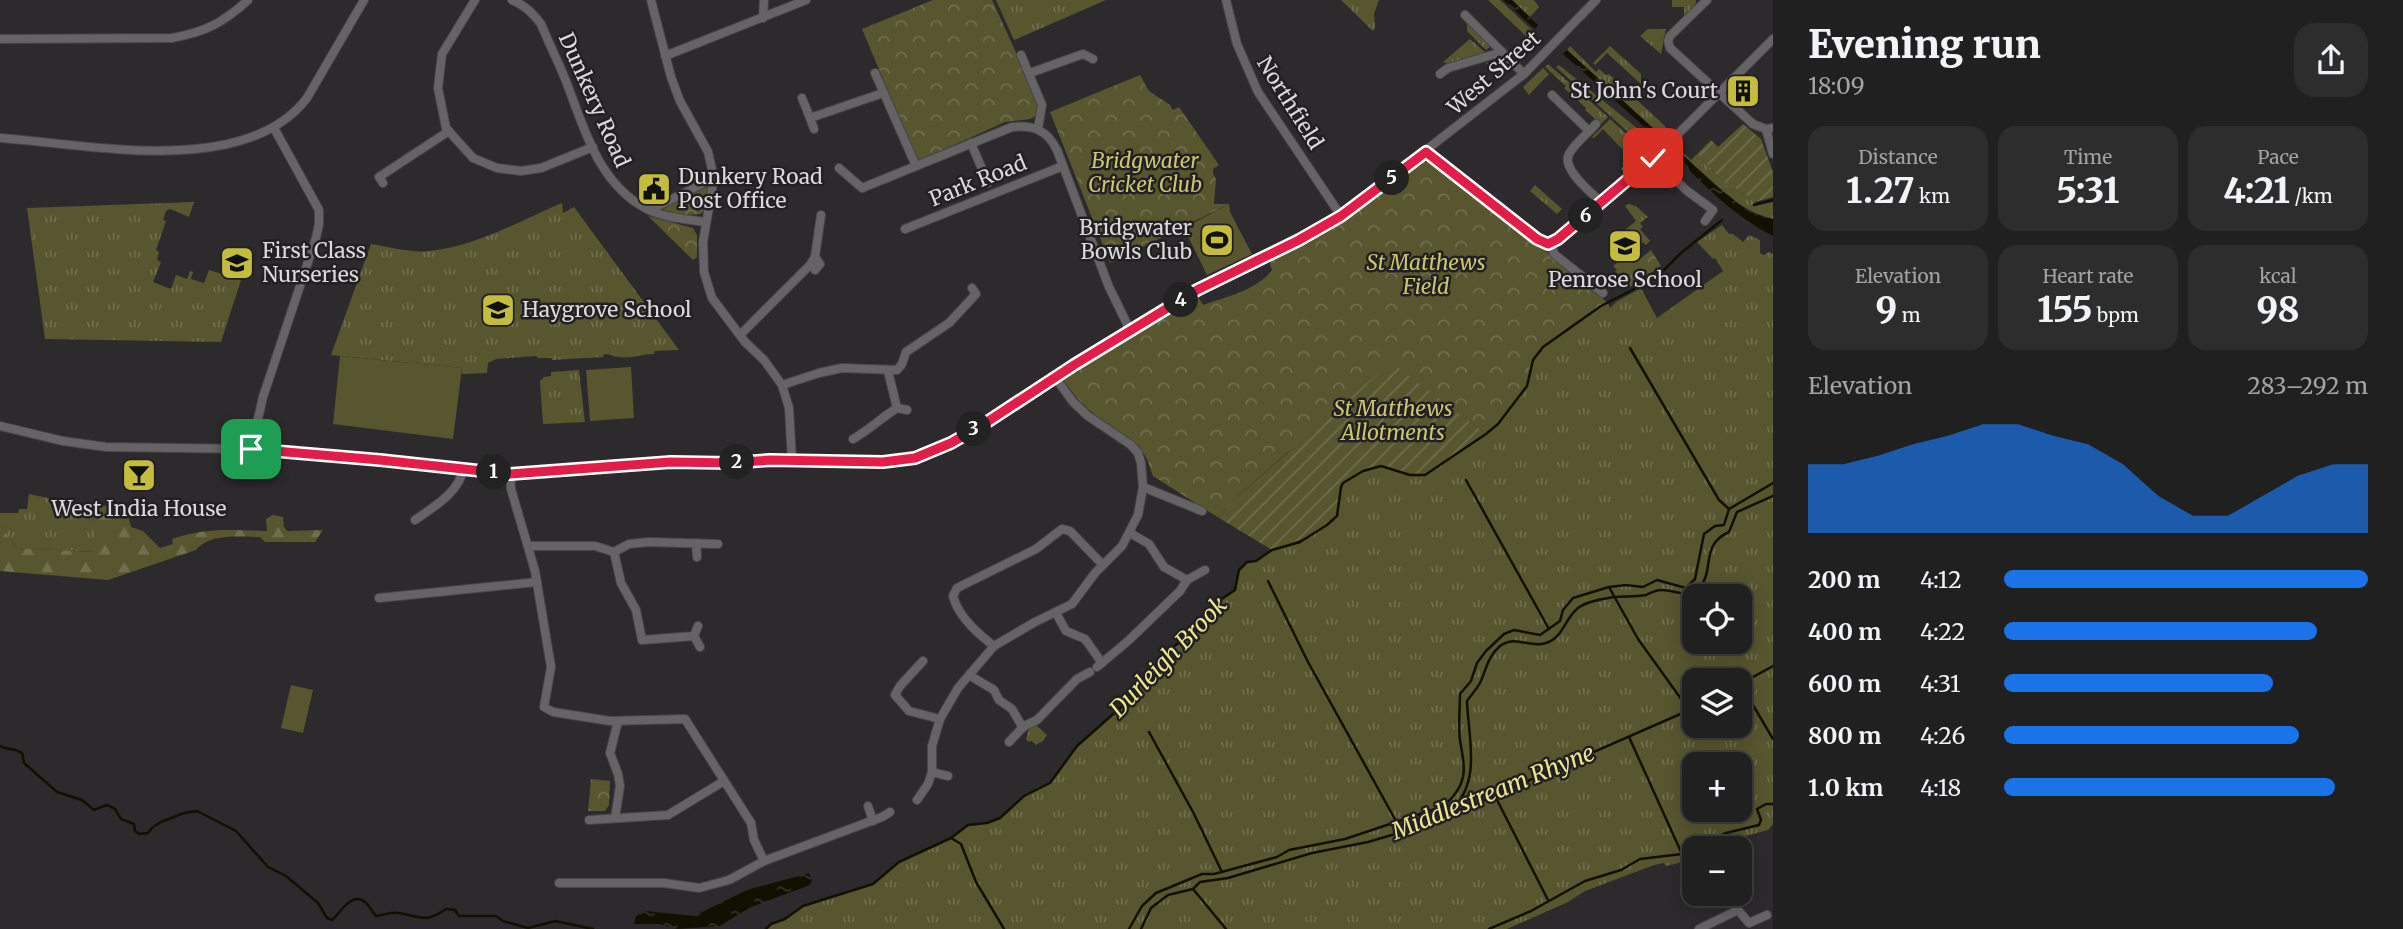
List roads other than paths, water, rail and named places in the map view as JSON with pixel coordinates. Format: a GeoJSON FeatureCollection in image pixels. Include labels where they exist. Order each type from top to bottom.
{"type":"FeatureCollection","features":[{"type":"Feature","properties":{"kind":"street"},"geometry":{"type":"LineString","coordinates":[[0,40],[172,38],[217,24],[247,0]]}},
{"type":"Feature","properties":{"kind":"street"},"geometry":{"type":"LineString","coordinates":[[0,138],[177,151],[210,147],[274,128],[299,109],[307,98],[364,0]]}},
{"type":"Feature","properties":{"kind":"street"},"geometry":{"type":"LineString","coordinates":[[475,0],[442,54],[438,88],[446,128],[473,158],[497,168],[521,171],[541,168],[593,148]]}},
{"type":"Feature","properties":{"kind":"street","name":"Dunkery Road"},"geometry":{"type":"LineString","coordinates":[[512,0],[521,3],[541,24],[603,170],[615,186],[650,210],[705,222]]}},
{"type":"Feature","properties":{"kind":"street"},"geometry":{"type":"LineString","coordinates":[[651,0],[680,101],[708,152],[714,178],[705,222],[704,272],[712,298],[782,385],[789,408],[792,460]]}},
{"type":"Feature","properties":{"kind":"street"},"geometry":{"type":"LineString","coordinates":[[763,18],[764,0]]}},
{"type":"Feature","properties":{"kind":"street"},"geometry":{"type":"LineString","coordinates":[[666,56],[806,0]]}},
{"type":"Feature","properties":{"kind":"street","name":"Northfield"},"geometry":{"type":"LineString","coordinates":[[1226,0],[1237,44],[1258,92],[1341,216]]}},
{"type":"Feature","properties":{"kind":"street"},"geometry":{"type":"LineString","coordinates":[[1707,0],[1670,36],[1670,48],[1753,124],[1769,129],[1773,154]]}},
{"type":"Feature","properties":{"kind":"street","name":"West Street"},"geometry":{"type":"LineString","coordinates":[[0,426],[37,436],[106,447],[251,449],[510,474],[671,462],[883,462],[915,458],[951,443],[1197,290],[1299,240],[1341,216],[1524,74],[1591,2]]}},
{"type":"Feature","properties":{"kind":"street"},"geometry":{"type":"LineString","coordinates":[[1465,15],[1524,74]]}},
{"type":"Feature","properties":{"kind":"street"},"geometry":{"type":"LineString","coordinates":[[1426,152],[1537,239],[1545,244],[1551,243],[1653,158],[1721,93],[1773,38]]}},
{"type":"Feature","properties":{"kind":"street"},"geometry":{"type":"LineString","coordinates":[[1083,42],[1083,54]]}},
{"type":"Feature","properties":{"kind":"street"},"geometry":{"type":"LineString","coordinates":[[1440,74],[1448,68],[1502,52]]}},
{"type":"Feature","properties":{"kind":"street"},"geometry":{"type":"LineString","coordinates":[[1030,73],[1083,54],[1093,59]]}},
{"type":"Feature","properties":{"kind":"street"},"geometry":{"type":"LineString","coordinates":[[839,168],[862,188],[1012,127],[1031,126],[1038,129],[1042,105],[1021,55]]}},
{"type":"Feature","properties":{"kind":"street"},"geometry":{"type":"LineString","coordinates":[[875,73],[916,166]]}},
{"type":"Feature","properties":{"kind":"street"},"geometry":{"type":"LineString","coordinates":[[810,118],[883,93]]}},
{"type":"Feature","properties":{"kind":"street"},"geometry":{"type":"LineString","coordinates":[[1552,94],[1592,128],[1569,154],[1567,164],[1569,170],[1602,203]]}},
{"type":"Feature","properties":{"kind":"street"},"geometry":{"type":"LineString","coordinates":[[802,98],[814,129]]}},
{"type":"Feature","properties":{"kind":"street"},"geometry":{"type":"LineString","coordinates":[[251,449],[263,397],[319,224],[319,209],[274,128]]}},
{"type":"Feature","properties":{"kind":"street","name":"Park Road"},"geometry":{"type":"LineString","coordinates":[[1038,129],[1052,139],[1110,287],[1130,330]]}},
{"type":"Feature","properties":{"kind":"street"},"geometry":{"type":"LineString","coordinates":[[383,183],[379,177],[449,131]]}},
{"type":"Feature","properties":{"kind":"street"},"geometry":{"type":"LineString","coordinates":[[971,143],[979,173],[988,183]]}},
{"type":"Feature","properties":{"kind":"street"},"geometry":{"type":"LineString","coordinates":[[1653,158],[1686,190],[1713,210],[1705,222]]}},
{"type":"Feature","properties":{"kind":"street","name":"Park Road"},"geometry":{"type":"LineString","coordinates":[[905,229],[1063,166]]}},
{"type":"Feature","properties":{"kind":"street"},"geometry":{"type":"LineString","coordinates":[[650,210],[714,178]]}},
{"type":"Feature","properties":{"kind":"street"},"geometry":{"type":"LineString","coordinates":[[740,335],[816,257],[822,215]]}},
{"type":"Feature","properties":{"kind":"street"},"geometry":{"type":"LineString","coordinates":[[1551,243],[1554,254],[1603,292]]}},
{"type":"Feature","properties":{"kind":"street"},"geometry":{"type":"LineString","coordinates":[[814,270],[820,264],[816,257]]}},
{"type":"Feature","properties":{"kind":"street"},"geometry":{"type":"LineString","coordinates":[[782,385],[842,368],[897,370],[906,352],[949,323],[976,294],[972,288]]}},
{"type":"Feature","properties":{"kind":"street"},"geometry":{"type":"LineString","coordinates":[[888,371],[897,408]]}},
{"type":"Feature","properties":{"kind":"street"},"geometry":{"type":"LineString","coordinates":[[917,800],[928,784],[932,772],[931,756],[940,719],[952,696],[994,646],[1077,600],[1091,577],[1119,550],[1138,515],[1143,487],[1142,463],[1135,448],[1081,410],[1055,377]]}},
{"type":"Feature","properties":{"kind":"street"},"geometry":{"type":"LineString","coordinates":[[853,439],[897,408],[907,410]]}},
{"type":"Feature","properties":{"kind":"street"},"geometry":{"type":"LineString","coordinates":[[415,520],[435,506],[459,483],[463,470]]}},
{"type":"Feature","properties":{"kind":"street"},"geometry":{"type":"LineString","coordinates":[[510,474],[511,489],[537,582],[551,667],[544,706],[553,712],[618,720],[685,719],[751,823],[754,840],[764,860]]}},
{"type":"Feature","properties":{"kind":"street"},"geometry":{"type":"LineString","coordinates":[[1143,487],[1202,511]]}},
{"type":"Feature","properties":{"kind":"street"},"geometry":{"type":"LineString","coordinates":[[994,646],[974,628],[959,609],[953,596],[957,588],[1037,549],[1062,529],[1070,531],[1103,565]]}},
{"type":"Feature","properties":{"kind":"street"},"geometry":{"type":"LineString","coordinates":[[1130,533],[1147,542],[1167,570],[1187,580]]}},
{"type":"Feature","properties":{"kind":"street"},"geometry":{"type":"LineString","coordinates":[[696,543],[697,557]]}},
{"type":"Feature","properties":{"kind":"street"},"geometry":{"type":"LineString","coordinates":[[528,546],[595,546],[614,552],[629,544],[718,544]]}},
{"type":"Feature","properties":{"kind":"street"},"geometry":{"type":"LineString","coordinates":[[614,552],[621,583],[636,610],[644,650]]}},
{"type":"Feature","properties":{"kind":"street"},"geometry":{"type":"LineString","coordinates":[[1009,742],[1023,728],[1037,720],[1077,679],[1096,667],[1180,591],[1187,580],[1205,570]]}},
{"type":"Feature","properties":{"kind":"street"},"geometry":{"type":"LineString","coordinates":[[379,598],[537,582]]}},
{"type":"Feature","properties":{"kind":"street"},"geometry":{"type":"LineString","coordinates":[[1056,613],[1066,631],[1085,639],[1096,667]]}},
{"type":"Feature","properties":{"kind":"street"},"geometry":{"type":"LineString","coordinates":[[694,636],[698,626]]}},
{"type":"Feature","properties":{"kind":"street"},"geometry":{"type":"LineString","coordinates":[[642,640],[694,636]]}},
{"type":"Feature","properties":{"kind":"street"},"geometry":{"type":"LineString","coordinates":[[694,636],[700,647]]}},
{"type":"Feature","properties":{"kind":"street"},"geometry":{"type":"LineString","coordinates":[[887,702],[923,661]]}},
{"type":"Feature","properties":{"kind":"street"},"geometry":{"type":"LineString","coordinates":[[969,675],[994,690],[999,700],[1012,709],[1023,728]]}},
{"type":"Feature","properties":{"kind":"street"},"geometry":{"type":"LineString","coordinates":[[895,695],[909,711],[940,719]]}},
{"type":"Feature","properties":{"kind":"street"},"geometry":{"type":"LineString","coordinates":[[615,818],[620,786],[610,753],[618,720]]}},
{"type":"Feature","properties":{"kind":"street"},"geometry":{"type":"LineString","coordinates":[[932,772],[948,776]]}},
{"type":"Feature","properties":{"kind":"street"},"geometry":{"type":"LineString","coordinates":[[589,820],[668,815],[724,781]]}},
{"type":"Feature","properties":{"kind":"street"},"geometry":{"type":"LineString","coordinates":[[869,806],[873,821]]}},
{"type":"Feature","properties":{"kind":"street"},"geometry":{"type":"LineString","coordinates":[[559,883],[664,883],[699,888],[729,880],[764,860],[873,821],[890,812]]}},
{"type":"Feature","properties":{"kind":"street"},"geometry":{"type":"LineString","coordinates":[[1736,906],[1749,923],[1767,915]]}},
{"type":"Feature","properties":{"kind":"street"},"geometry":{"type":"LineString","coordinates":[[1699,929],[1738,911]]}},
{"type":"Feature","properties":{"kind":"water"},"geometry":{"type":"Polygon","coordinates":[[[1503,0],[1512,0],[1538,25],[1535,29],[1503,0]]]}},
{"type":"Feature","properties":{"kind":"water"},"geometry":{"type":"Polygon","coordinates":[[[1567,50],[1718,187],[1749,212],[1773,219],[1773,236],[1719,199],[1688,166],[1563,54],[1567,50]]]}},
{"type":"Feature","properties":{"kind":"water"},"geometry":{"type":"Polygon","coordinates":[[[809,873],[812,880],[810,885],[749,908],[720,926],[678,929],[659,924],[634,924],[636,916],[646,911],[694,916],[747,890],[809,873]]]}},
{"type":"Feature","properties":{"kind":"waterway","name":"Durleigh Brook"},"geometry":{"type":"LineString","coordinates":[[1754,205],[1773,200]]}},
{"type":"Feature","properties":{"kind":"waterway","name":"Durleigh Brook"},"geometry":{"type":"LineString","coordinates":[[766,929],[803,906],[873,884],[899,862],[951,838],[968,825],[987,823],[1000,818],[1024,796],[1050,783],[1077,746],[1128,701],[1146,676],[1173,647],[1200,628],[1213,605],[1235,590],[1239,570],[1247,562],[1256,561],[1272,550],[1300,542],[1327,525],[1337,516],[1343,483],[1363,471],[1381,466],[1410,475],[1425,475],[1486,434],[1498,424],[1527,386],[1533,360],[1543,347],[1601,306],[1663,271],[1722,220]]}},
{"type":"Feature","properties":{"kind":"waterway"},"geometry":{"type":"LineString","coordinates":[[1630,348],[1719,500],[1729,509]]}},
{"type":"Feature","properties":{"kind":"waterway"},"geometry":{"type":"LineString","coordinates":[[1466,480],[1549,629]]}},
{"type":"Feature","properties":{"kind":"waterway"},"geometry":{"type":"LineString","coordinates":[[1129,929],[1142,906],[1156,893],[1202,874],[1214,874],[1277,857],[1289,850],[1345,839],[1444,806],[1458,790],[1463,776],[1459,729],[1460,694],[1471,681],[1477,663],[1486,651],[1504,634],[1514,630],[1540,635],[1560,621],[1563,610],[1573,598],[1609,587],[1643,587],[1657,580],[1686,588],[1695,579],[1704,534],[1715,526],[1724,525],[1729,509],[1773,483]]}},
{"type":"Feature","properties":{"kind":"waterway"},"geometry":{"type":"LineString","coordinates":[[1452,809],[1461,798],[1470,772],[1471,743],[1467,701],[1500,646],[1512,641],[1546,643],[1556,637],[1574,612],[1590,602],[1646,595],[1659,590],[1693,593],[1703,583],[1714,544],[1729,532],[1737,512],[1773,496]]}},
{"type":"Feature","properties":{"kind":"waterway"},"geometry":{"type":"LineString","coordinates":[[1268,581],[1308,662],[1396,821]]}},
{"type":"Feature","properties":{"kind":"waterway"},"geometry":{"type":"LineString","coordinates":[[1609,587],[1638,639],[1682,700]]}},
{"type":"Feature","properties":{"kind":"waterway","name":"Middlestream Rhyne"},"geometry":{"type":"LineString","coordinates":[[1752,677],[1773,666]]}},
{"type":"Feature","properties":{"kind":"waterway"},"geometry":{"type":"LineString","coordinates":[[1752,703],[1773,739]]}},
{"type":"Feature","properties":{"kind":"waterway","name":"Middlestream Rhyne"},"geometry":{"type":"LineString","coordinates":[[1141,929],[1151,908],[1168,895],[1193,889],[1200,882],[1228,878],[1312,853],[1402,832],[1424,819],[1466,808],[1682,713]]}},
{"type":"Feature","properties":{"kind":"waterway"},"geometry":{"type":"LineString","coordinates":[[1149,732],[1222,872]]}},
{"type":"Feature","properties":{"kind":"waterway"},"geometry":{"type":"LineString","coordinates":[[1629,737],[1682,854]]}},
{"type":"Feature","properties":{"kind":"waterway","name":"Durleigh Brook"},"geometry":{"type":"LineString","coordinates":[[0,746],[22,753],[24,763],[57,792],[82,800],[94,810],[107,805],[115,809],[121,819],[134,824],[135,831],[139,834],[148,833],[161,822],[197,811],[236,831],[268,867],[286,876],[318,903],[327,918],[332,920],[351,901],[360,899],[376,916],[395,913],[427,918],[446,909],[455,910],[459,916],[496,916],[503,921],[528,928],[555,921],[593,929]]}},
{"type":"Feature","properties":{"kind":"waterway"},"geometry":{"type":"LineString","coordinates":[[1494,794],[1548,900]]}},
{"type":"Feature","properties":{"kind":"waterway"},"geometry":{"type":"LineString","coordinates":[[1489,929],[1531,911],[1585,881],[1621,870],[1640,859],[1682,854],[1726,833],[1759,825],[1761,820],[1757,809],[1773,804]]}},
{"type":"Feature","properties":{"kind":"waterway"},"geometry":{"type":"LineString","coordinates":[[951,838],[961,844],[976,882],[1004,929]]}},
{"type":"Feature","properties":{"kind":"waterway"},"geometry":{"type":"LineString","coordinates":[[1193,889],[1226,929]]}},
{"type":"Feature","properties":{"kind":"place","name":"St John's Court"},"geometry":{"type":"Point","coordinates":[1743,91]}},
{"type":"Feature","properties":{"kind":"place","name":"Dunkery Road Post Office"},"geometry":{"type":"Point","coordinates":[654,189]}},
{"type":"Feature","properties":{"kind":"place","name":"Bridgwater Bowls Club"},"geometry":{"type":"Point","coordinates":[1217,240]}},
{"type":"Feature","properties":{"kind":"place","name":"Penrose School"},"geometry":{"type":"Point","coordinates":[1625,246]}},
{"type":"Feature","properties":{"kind":"place","name":"First Class Nurseries"},"geometry":{"type":"Point","coordinates":[237,263]}},
{"type":"Feature","properties":{"kind":"place","name":"Haygrove School"},"geometry":{"type":"Point","coordinates":[498,310]}},
{"type":"Feature","properties":{"kind":"place","name":"West India House"},"geometry":{"type":"Point","coordinates":[139,475]}},
{"type":"Feature","properties":{"kind":"park label","name":"Bridgwater Cricket Club"},"geometry":{"type":"Point","coordinates":[1145,173]}},
{"type":"Feature","properties":{"kind":"park label","name":"St Matthews Field"},"geometry":{"type":"Point","coordinates":[1426,275]}},
{"type":"Feature","properties":{"kind":"park label","name":"St Matthews Allotments"},"geometry":{"type":"Point","coordinates":[1393,421]}}]}
